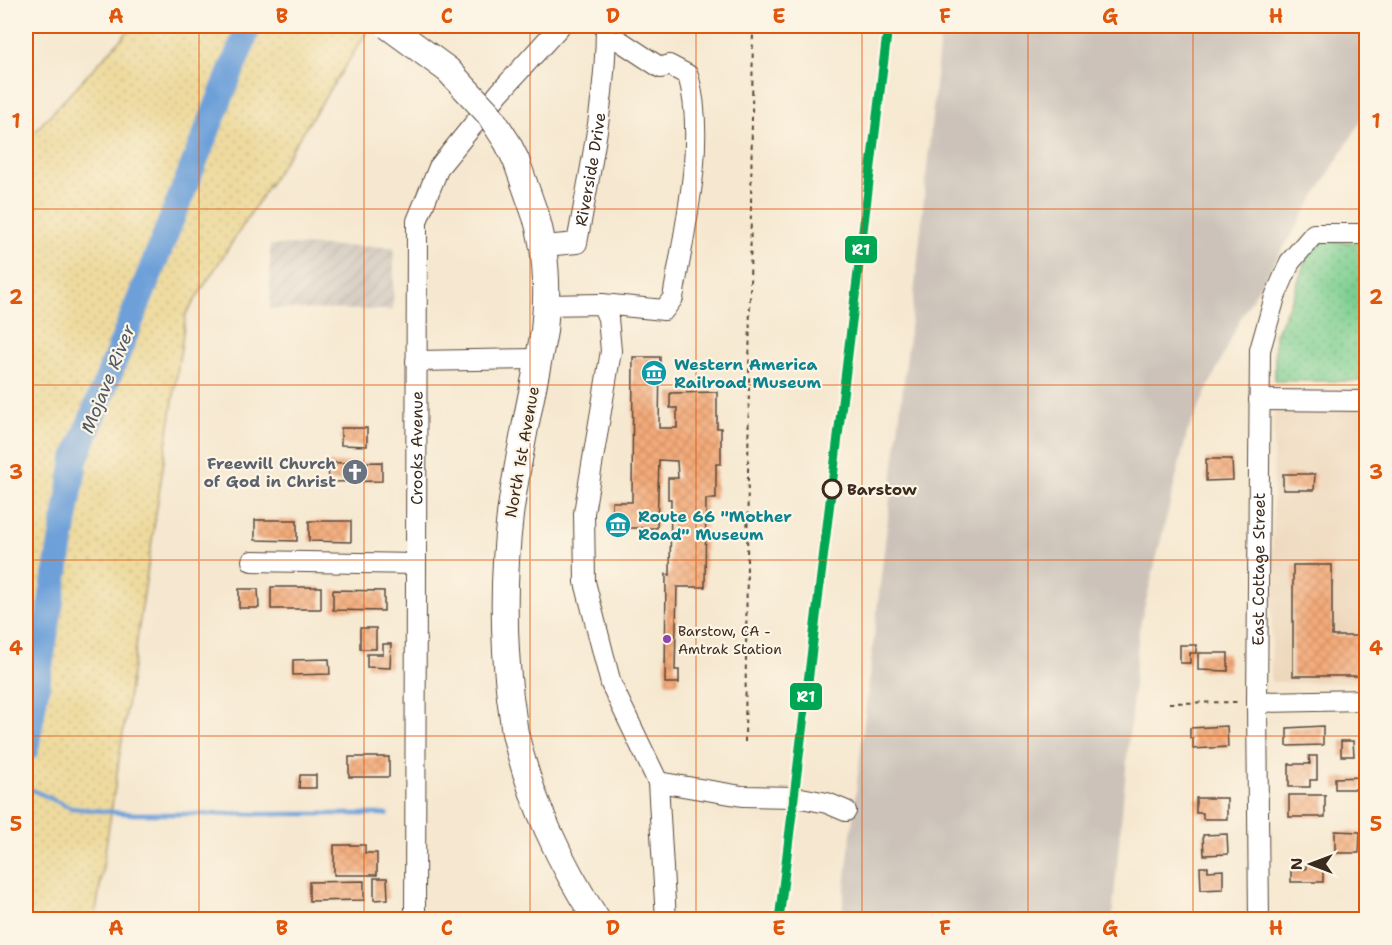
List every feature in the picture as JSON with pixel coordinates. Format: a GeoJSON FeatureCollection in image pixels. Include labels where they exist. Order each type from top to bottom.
{"type":"FeatureCollection","features":[{"type":"Feature","properties":{"kind":"main road","name":"North 1st Avenue"},"geometry":{"type":"LineString","coordinates":[[388,26],[448,70],[489,114],[516,160],[544,246],[546,305],[539,359],[510,514],[505,615],[507,667],[515,732],[531,785],[556,848],[597,920]]}},
{"type":"Feature","properties":{"kind":"street","name":"Crooks Avenue"},"geometry":{"type":"LineString","coordinates":[[415,920],[417,221],[439,167],[500,92],[560,26]]}},
{"type":"Feature","properties":{"kind":"street","name":"Riverside Drive"},"geometry":{"type":"LineString","coordinates":[[544,246],[577,243],[600,118],[606,62],[606,26]]}},
{"type":"Feature","properties":{"kind":"street"},"geometry":{"type":"LineString","coordinates":[[546,305],[602,304],[664,310],[673,298],[694,170],[694,95],[688,75],[669,65],[661,68],[620,33]]}},
{"type":"Feature","properties":{"kind":"street","name":"Riverside Drive"},"geometry":{"type":"LineString","coordinates":[[606,62],[620,33]]}},
{"type":"Feature","properties":{"kind":"street","name":"East Cottage Street"},"geometry":{"type":"LineString","coordinates":[[1259,920],[1257,702],[1260,350],[1275,297],[1290,262],[1314,234],[1366,234]]}},
{"type":"Feature","properties":{"kind":"street"},"geometry":{"type":"LineString","coordinates":[[602,304],[608,318],[611,351],[584,513],[585,582],[611,684],[658,782],[666,920]]}},
{"type":"Feature","properties":{"kind":"street"},"geometry":{"type":"LineString","coordinates":[[416,361],[539,359]]}},
{"type":"Feature","properties":{"kind":"street"},"geometry":{"type":"LineString","coordinates":[[1259,400],[1366,400]]}},
{"type":"Feature","properties":{"kind":"street"},"geometry":{"type":"LineString","coordinates":[[252,561],[415,564]]}},
{"type":"Feature","properties":{"kind":"street"},"geometry":{"type":"LineString","coordinates":[[1257,702],[1366,700]]}},
{"type":"Feature","properties":{"kind":"street"},"geometry":{"type":"LineString","coordinates":[[658,782],[742,796],[796,797],[827,803],[846,811]]}},
{"type":"Feature","properties":{"kind":"path"},"geometry":{"type":"LineString","coordinates":[[745,742],[753,26]]}},
{"type":"Feature","properties":{"kind":"path"},"geometry":{"type":"LineString","coordinates":[[1169,702],[1257,702]]}},
{"type":"Feature","properties":{"kind":"shaded area"},"geometry":{"type":"Polygon","coordinates":[[[941,26],[1366,26],[1366,113],[1241,317],[1187,433],[1139,630],[1112,919],[841,920],[917,268],[941,26]]]}},
{"type":"Feature","properties":{"kind":"shaded area"},"geometry":{"type":"Polygon","coordinates":[[[270,245],[394,247],[393,310],[270,309],[270,245]]]}},
{"type":"Feature","properties":{"kind":"shaded area"},"geometry":{"type":"Polygon","coordinates":[[[1274,408],[1366,408],[1366,683],[1271,682],[1274,408]]]}},
{"type":"Feature","properties":{"kind":"green space"},"geometry":{"type":"Polygon","coordinates":[[[1323,241],[1366,243],[1366,381],[1275,381],[1275,335],[1294,295],[1307,255],[1323,241]]]}},
{"type":"Feature","properties":{"kind":"sand"},"geometry":{"type":"Polygon","coordinates":[[[133,26],[371,26],[186,314],[95,919],[26,919],[26,141],[133,26]]]}},
{"type":"Feature","properties":{"kind":"building"},"geometry":{"type":"Polygon","coordinates":[[[633,357],[660,357],[659,428],[677,428],[677,408],[670,408],[670,393],[717,392],[717,428],[721,428],[721,464],[716,464],[716,499],[706,499],[705,587],[677,587],[675,670],[679,670],[679,683],[665,683],[666,574],[670,575],[671,499],[668,499],[668,478],[678,478],[677,461],[659,460],[657,528],[612,528],[612,502],[632,502],[633,357]]]}},
{"type":"Feature","properties":{"kind":"building"},"geometry":{"type":"Polygon","coordinates":[[[341,428],[367,428],[367,446],[341,445],[341,428]]]}},
{"type":"Feature","properties":{"kind":"building"},"geometry":{"type":"Polygon","coordinates":[[[1206,459],[1232,459],[1233,480],[1206,481],[1206,459]]]}},
{"type":"Feature","properties":{"kind":"building","name":"Freewill Church of God in Christ"},"geometry":{"type":"Polygon","coordinates":[[[382,462],[382,481],[329,482],[328,463],[382,462]]]}},
{"type":"Feature","properties":{"kind":"building"},"geometry":{"type":"Polygon","coordinates":[[[1283,474],[1315,474],[1314,490],[1283,490],[1283,474]]]}},
{"type":"Feature","properties":{"kind":"building"},"geometry":{"type":"Polygon","coordinates":[[[255,520],[297,520],[297,541],[255,540],[255,520]]]}},
{"type":"Feature","properties":{"kind":"building"},"geometry":{"type":"Polygon","coordinates":[[[309,521],[351,521],[351,542],[309,541],[309,521]]]}},
{"type":"Feature","properties":{"kind":"building"},"geometry":{"type":"Polygon","coordinates":[[[1293,565],[1332,565],[1332,636],[1366,636],[1366,676],[1293,676],[1293,565]]]}},
{"type":"Feature","properties":{"kind":"building"},"geometry":{"type":"Polygon","coordinates":[[[271,587],[321,587],[321,609],[271,609],[271,587]]]}},
{"type":"Feature","properties":{"kind":"building"},"geometry":{"type":"Polygon","coordinates":[[[239,589],[258,589],[259,608],[239,608],[239,589]]]}},
{"type":"Feature","properties":{"kind":"building"},"geometry":{"type":"Polygon","coordinates":[[[333,590],[384,591],[384,611],[333,610],[333,590]]]}},
{"type":"Feature","properties":{"kind":"building"},"geometry":{"type":"Polygon","coordinates":[[[360,628],[376,628],[376,649],[360,649],[360,628]]]}},
{"type":"Feature","properties":{"kind":"building"},"geometry":{"type":"Polygon","coordinates":[[[383,644],[391,644],[390,668],[367,667],[367,654],[383,654],[383,644]]]}},
{"type":"Feature","properties":{"kind":"building"},"geometry":{"type":"Polygon","coordinates":[[[1180,645],[1196,645],[1196,653],[1190,653],[1190,663],[1180,663],[1180,645]]]}},
{"type":"Feature","properties":{"kind":"building"},"geometry":{"type":"Polygon","coordinates":[[[1198,653],[1228,653],[1228,671],[1198,670],[1198,653]]]}},
{"type":"Feature","properties":{"kind":"building"},"geometry":{"type":"Polygon","coordinates":[[[329,659],[330,674],[293,675],[293,660],[329,659]]]}},
{"type":"Feature","properties":{"kind":"building"},"geometry":{"type":"Polygon","coordinates":[[[1227,726],[1228,747],[1193,749],[1190,728],[1227,726]]]}},
{"type":"Feature","properties":{"kind":"building"},"geometry":{"type":"Polygon","coordinates":[[[1323,726],[1323,745],[1287,746],[1287,728],[1323,726]]]}},
{"type":"Feature","properties":{"kind":"building"},"geometry":{"type":"Polygon","coordinates":[[[1341,741],[1353,741],[1354,756],[1341,756],[1341,741]]]}},
{"type":"Feature","properties":{"kind":"building"},"geometry":{"type":"Polygon","coordinates":[[[1309,756],[1317,756],[1317,780],[1310,780],[1310,787],[1289,787],[1289,764],[1310,764],[1309,756]]]}},
{"type":"Feature","properties":{"kind":"building"},"geometry":{"type":"Polygon","coordinates":[[[349,757],[389,757],[389,777],[349,777],[349,757]]]}},
{"type":"Feature","properties":{"kind":"building"},"geometry":{"type":"Polygon","coordinates":[[[300,775],[316,775],[316,788],[299,788],[300,775]]]}},
{"type":"Feature","properties":{"kind":"building"},"geometry":{"type":"Polygon","coordinates":[[[1362,777],[1362,789],[1335,789],[1335,778],[1362,777]]]}},
{"type":"Feature","properties":{"kind":"building"},"geometry":{"type":"Polygon","coordinates":[[[1289,795],[1325,795],[1325,817],[1289,817],[1289,795]]]}},
{"type":"Feature","properties":{"kind":"building"},"geometry":{"type":"Polygon","coordinates":[[[1196,798],[1227,798],[1227,819],[1203,819],[1203,813],[1196,813],[1196,798]]]}},
{"type":"Feature","properties":{"kind":"building"},"geometry":{"type":"Polygon","coordinates":[[[1335,831],[1360,832],[1359,853],[1335,853],[1335,831]]]}},
{"type":"Feature","properties":{"kind":"building"},"geometry":{"type":"Polygon","coordinates":[[[1227,834],[1228,854],[1204,855],[1203,835],[1227,834]]]}},
{"type":"Feature","properties":{"kind":"building"},"geometry":{"type":"Polygon","coordinates":[[[334,845],[365,845],[365,853],[377,853],[377,875],[334,875],[334,845]]]}},
{"type":"Feature","properties":{"kind":"building"},"geometry":{"type":"Polygon","coordinates":[[[1306,864],[1323,864],[1323,882],[1291,882],[1291,869],[1306,869],[1306,864]]]}},
{"type":"Feature","properties":{"kind":"building"},"geometry":{"type":"Polygon","coordinates":[[[1200,867],[1208,867],[1208,871],[1223,870],[1223,889],[1201,890],[1200,867]]]}},
{"type":"Feature","properties":{"kind":"building"},"geometry":{"type":"Polygon","coordinates":[[[374,878],[387,878],[388,899],[374,900],[374,878]]]}},
{"type":"Feature","properties":{"kind":"building"},"geometry":{"type":"Polygon","coordinates":[[[364,881],[364,900],[309,901],[309,882],[364,881]]]}},
{"type":"Feature","properties":{"kind":"waterway","name":"Mojave River"},"geometry":{"type":"LineString","coordinates":[[26,749],[75,460],[249,26]]}},
{"type":"Feature","properties":{"kind":"waterway"},"geometry":{"type":"LineString","coordinates":[[26,787],[71,808],[133,814],[387,814]]}},
{"type":"Feature","properties":{"kind":"transit line","name":"R1"},"geometry":{"type":"LineString","coordinates":[[779,920],[888,26]]}},
{"type":"Feature","properties":{"kind":"place","name":"Western America Railroad Museum"},"geometry":{"type":"Point","coordinates":[654,373]}},
{"type":"Feature","properties":{"kind":"place","name":"Freewill Church of God in Christ"},"geometry":{"type":"Point","coordinates":[355,472]}},
{"type":"Feature","properties":{"kind":"place","name":"Barstow"},"geometry":{"type":"Point","coordinates":[832,489]}},
{"type":"Feature","properties":{"kind":"place","name":"Route 66 \"Mother Road\" Museum"},"geometry":{"type":"Point","coordinates":[618,525]}},
{"type":"Feature","properties":{"kind":"place","name":"Barstow, CA - Amtrak Station"},"geometry":{"type":"Point","coordinates":[667,639]}}]}
